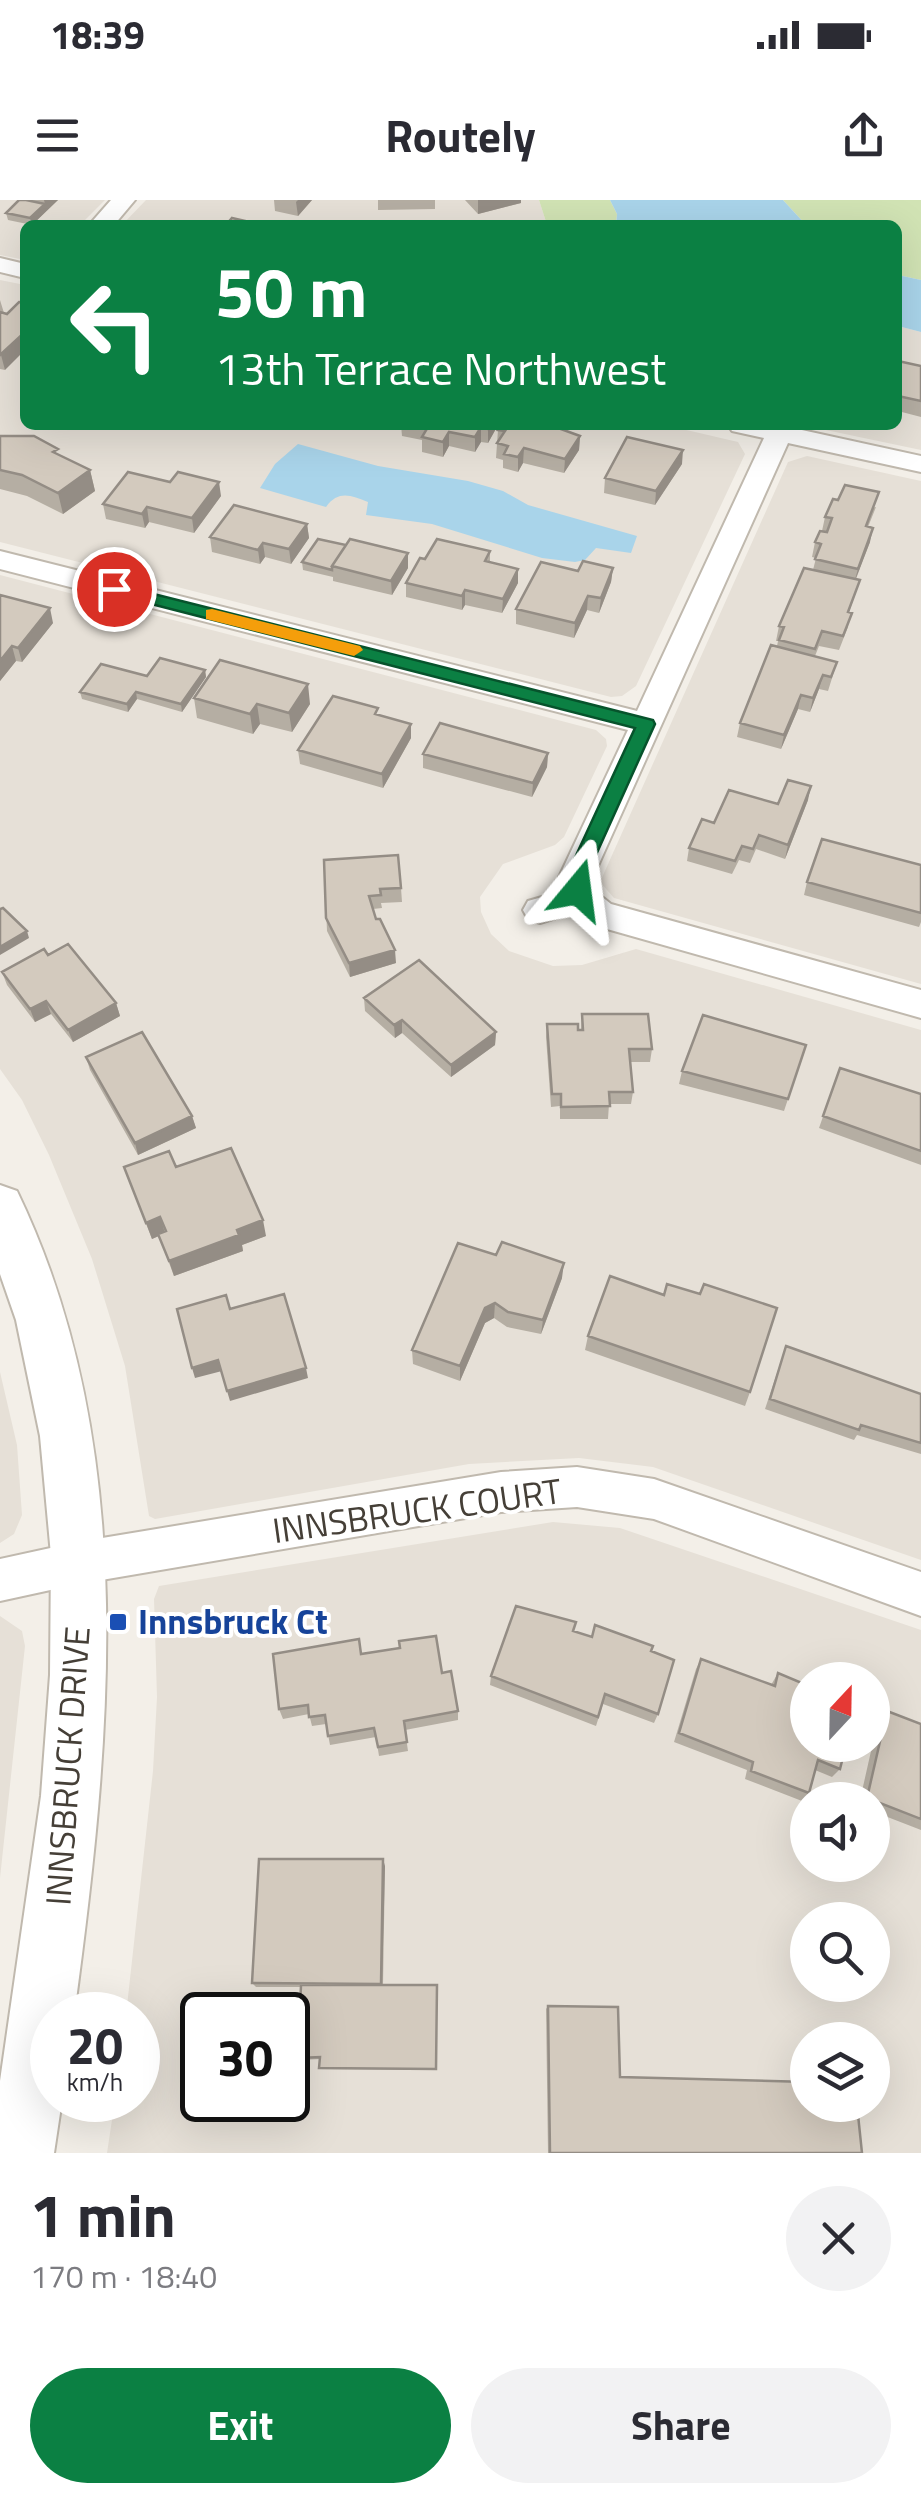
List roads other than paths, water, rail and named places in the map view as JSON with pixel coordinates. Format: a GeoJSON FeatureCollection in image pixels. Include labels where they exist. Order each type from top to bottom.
{"type":"FeatureCollection","features":[{"type":"Feature","properties":{"kind":"street"},"geometry":{"type":"LineString","coordinates":[[106,220],[124,200]]}},
{"type":"Feature","properties":{"kind":"street"},"geometry":{"type":"LineString","coordinates":[[765,430],[921,464]]}},
{"type":"Feature","properties":{"kind":"street"},"geometry":{"type":"LineString","coordinates":[[779,433],[576,877],[582,898],[600,914],[921,1004]]}},
{"type":"Feature","properties":{"kind":"street"},"geometry":{"type":"LineString","coordinates":[[0,560],[646,724]]}},
{"type":"Feature","properties":{"kind":"street"},"geometry":{"type":"LineString","coordinates":[[540,910],[582,898]]}},
{"type":"Feature","properties":{"kind":"street","name":"INNSBRUCK DRIVE"},"geometry":{"type":"LineString","coordinates":[[0,1206],[37,1303],[60,1409],[78,1563],[80,1674],[74,1778],[21,2153]]}},
{"type":"Feature","properties":{"kind":"street","name":"INNSBRUCK COURT"},"geometry":{"type":"LineString","coordinates":[[0,1580],[78,1563],[501,1492],[578,1487],[654,1499],[921,1594]]}},
{"type":"Feature","properties":{"kind":"water"},"geometry":{"type":"Polygon","coordinates":[[[610,200],[783,200],[801,220],[616,220],[610,200]]]}},
{"type":"Feature","properties":{"kind":"water"},"geometry":{"type":"Polygon","coordinates":[[[902,276],[921,280],[921,332],[902,327],[902,276]]]}},
{"type":"Feature","properties":{"kind":"water"},"geometry":{"type":"Polygon","coordinates":[[[298,444],[378,466],[468,481],[503,491],[528,505],[637,536],[631,553],[596,548],[585,560],[575,562],[542,558],[432,524],[366,515],[368,502],[350,496],[335,498],[326,507],[260,488],[275,464],[298,444]]]}},
{"type":"Feature","properties":{"kind":"place","name":"Innsbruck Ct"},"geometry":{"type":"Point","coordinates":[118,1622]}}]}
